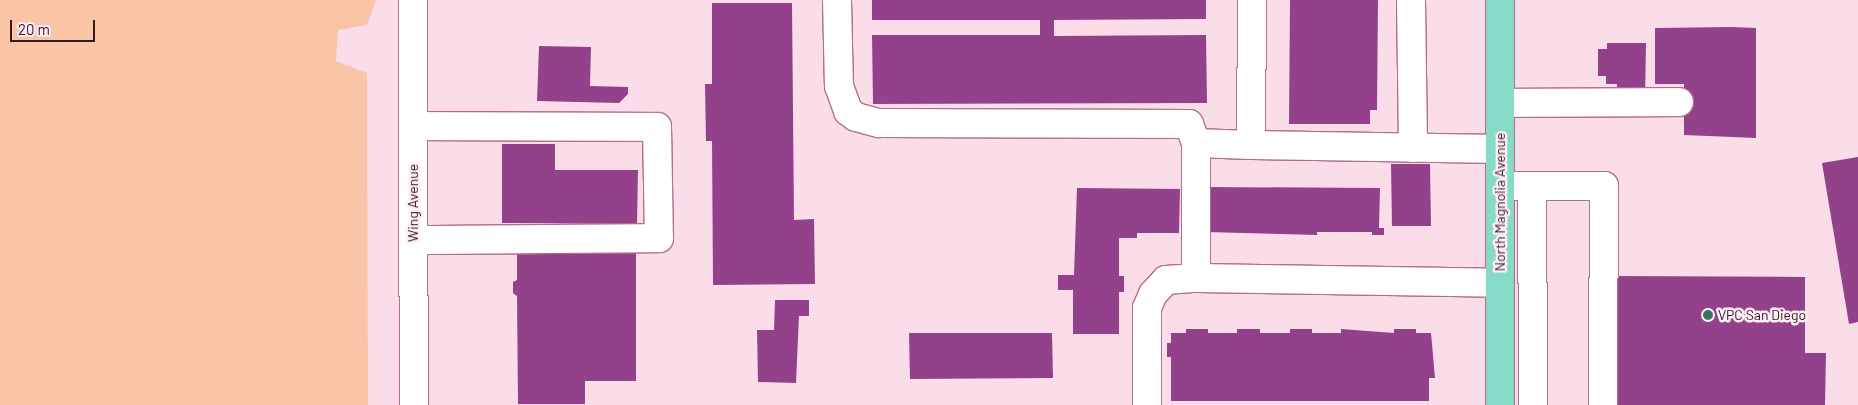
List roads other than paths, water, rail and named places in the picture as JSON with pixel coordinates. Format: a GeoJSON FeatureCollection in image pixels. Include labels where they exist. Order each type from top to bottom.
{"type":"FeatureCollection","features":[{"type":"Feature","properties":{"kind":"main road","name":"North Magnolia Avenue"},"geometry":{"type":"LineString","coordinates":[[1500,0],[1500,405]]}},
{"type":"Feature","properties":{"kind":"street","name":"Wing Avenue"},"geometry":{"type":"LineString","coordinates":[[413,0],[414,405]]}},
{"type":"Feature","properties":{"kind":"street"},"geometry":{"type":"LineString","coordinates":[[837,0],[839,86],[848,110],[856,117],[879,123],[1189,124],[1196,143],[1196,278]]}},
{"type":"Feature","properties":{"kind":"street"},"geometry":{"type":"LineString","coordinates":[[1251,145],[1252,0]]}},
{"type":"Feature","properties":{"kind":"street"},"geometry":{"type":"LineString","coordinates":[[1411,0],[1413,148]]}},
{"type":"Feature","properties":{"kind":"street"},"geometry":{"type":"LineString","coordinates":[[1500,102],[1679,102]]}},
{"type":"Feature","properties":{"kind":"street"},"geometry":{"type":"LineString","coordinates":[[413,126],[657,128],[659,238],[414,240]]}},
{"type":"Feature","properties":{"kind":"street"},"geometry":{"type":"LineString","coordinates":[[1196,143],[1500,149]]}},
{"type":"Feature","properties":{"kind":"street"},"geometry":{"type":"LineString","coordinates":[[1500,186],[1604,186],[1603,405]]}},
{"type":"Feature","properties":{"kind":"street"},"geometry":{"type":"LineString","coordinates":[[1532,186],[1533,405]]}},
{"type":"Feature","properties":{"kind":"street"},"geometry":{"type":"LineString","coordinates":[[1147,405],[1147,308],[1153,294],[1166,280],[1196,278],[1500,283]]}},
{"type":"Feature","properties":{"kind":"place","name":"VPC San Diego"},"geometry":{"type":"Point","coordinates":[1708,315]}}]}
